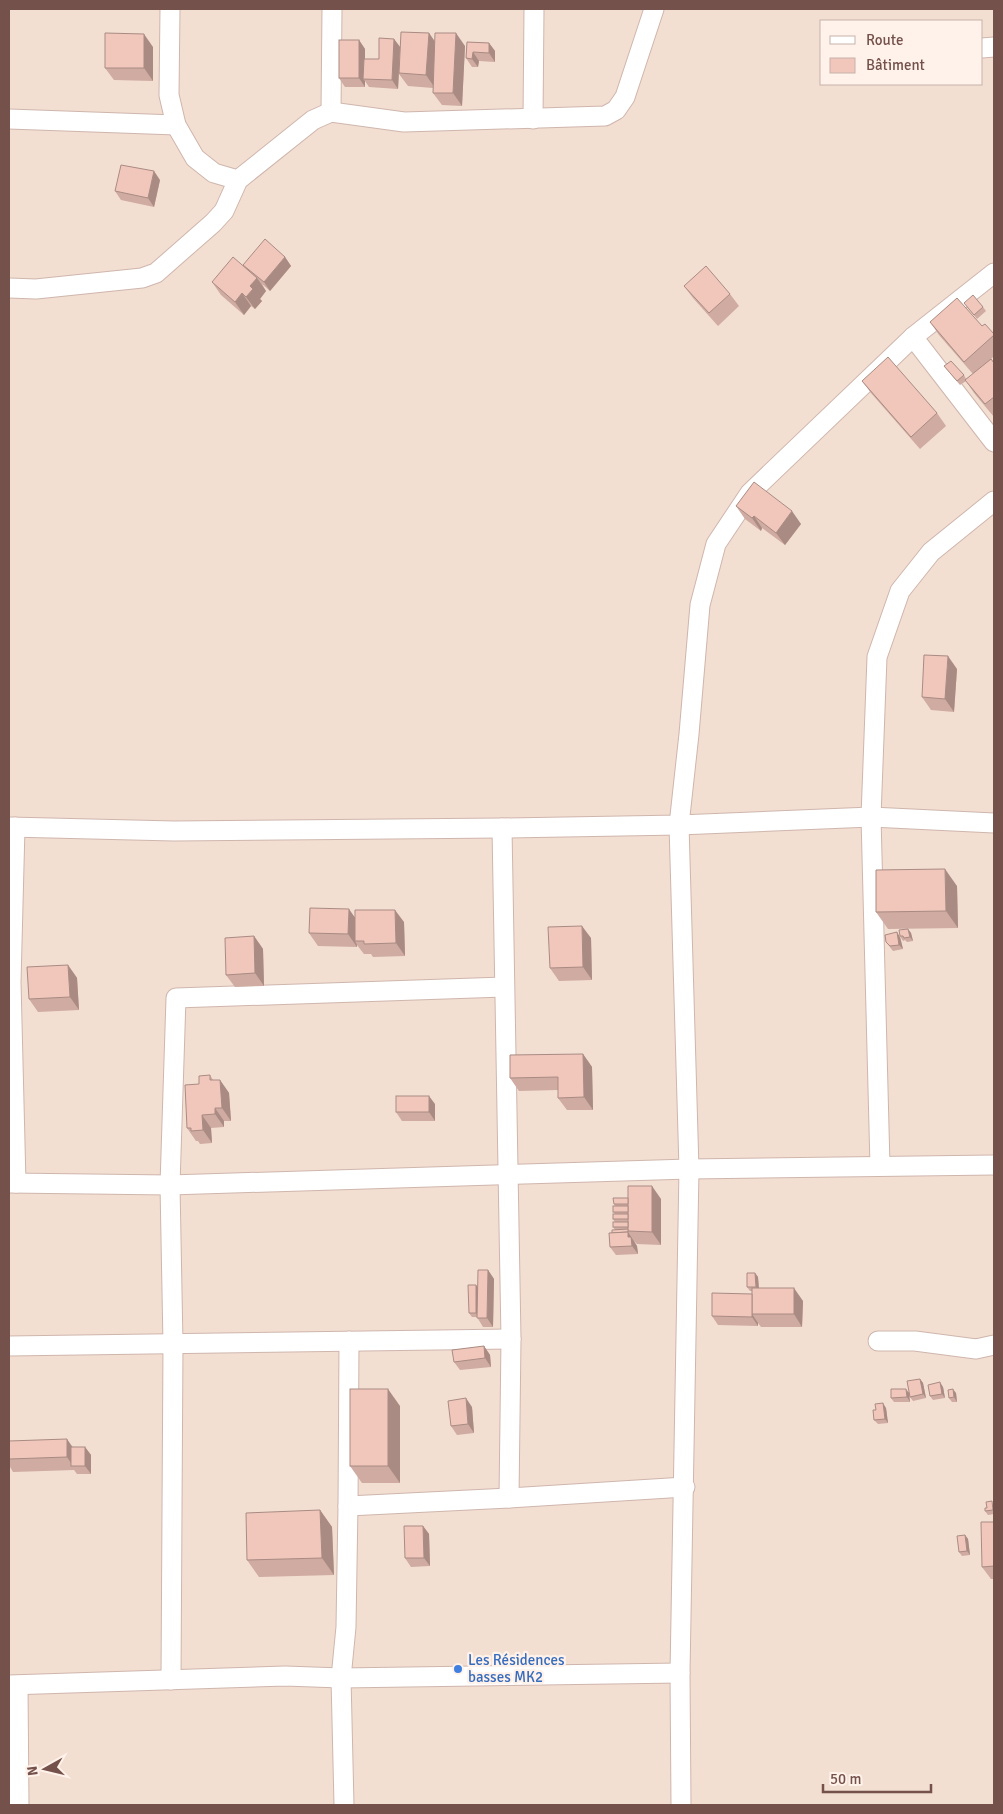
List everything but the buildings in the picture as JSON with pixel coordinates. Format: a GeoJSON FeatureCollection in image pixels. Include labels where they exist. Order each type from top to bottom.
{"type":"FeatureCollection","features":[{"type":"Feature","properties":{"kind":"street"},"geometry":{"type":"LineString","coordinates":[[170,9],[169,95],[176,125],[195,158],[214,173],[238,180]]}},
{"type":"Feature","properties":{"kind":"street"},"geometry":{"type":"LineString","coordinates":[[331,112],[332,9]]}},
{"type":"Feature","properties":{"kind":"street"},"geometry":{"type":"LineString","coordinates":[[533,118],[534,9]]}},
{"type":"Feature","properties":{"kind":"street"},"geometry":{"type":"LineString","coordinates":[[9,288],[36,289],[142,278],[156,273],[224,211],[238,180],[313,120],[331,112],[404,122],[605,116],[616,110],[625,97],[654,9]]}},
{"type":"Feature","properties":{"kind":"street"},"geometry":{"type":"LineString","coordinates":[[9,119],[176,125]]}},
{"type":"Feature","properties":{"kind":"street"},"geometry":{"type":"LineString","coordinates":[[681,1805],[680,1673],[690,1169],[679,824],[690,734],[700,605],[716,544],[750,493],[912,337],[994,273]]}},
{"type":"Feature","properties":{"kind":"street"},"geometry":{"type":"LineString","coordinates":[[912,337],[994,442]]}},
{"type":"Feature","properties":{"kind":"street"},"geometry":{"type":"LineString","coordinates":[[880,1166],[871,817],[877,657],[900,591],[931,552],[994,500]]}},
{"type":"Feature","properties":{"kind":"street"},"geometry":{"type":"LineString","coordinates":[[994,822],[871,817],[502,828],[174,831],[12,827],[11,982],[13,1183],[170,1185],[690,1169],[994,1165]]}},
{"type":"Feature","properties":{"kind":"street"},"geometry":{"type":"LineString","coordinates":[[502,828],[511,1340],[509,1498]]}},
{"type":"Feature","properties":{"kind":"street"},"geometry":{"type":"LineString","coordinates":[[171,1680],[174,1344],[170,1185],[176,998],[504,987]]}},
{"type":"Feature","properties":{"kind":"street"},"geometry":{"type":"LineString","coordinates":[[9,1346],[511,1340]]}},
{"type":"Feature","properties":{"kind":"street"},"geometry":{"type":"LineString","coordinates":[[344,1805],[341,1678],[346,1627],[348,1341]]}},
{"type":"Feature","properties":{"kind":"street"},"geometry":{"type":"LineString","coordinates":[[878,1341],[915,1341],[976,1349],[994,1345]]}},
{"type":"Feature","properties":{"kind":"street"},"geometry":{"type":"LineString","coordinates":[[348,1506],[685,1487]]}},
{"type":"Feature","properties":{"kind":"street"},"geometry":{"type":"LineString","coordinates":[[19,1805],[13,1685],[285,1676],[341,1678],[680,1673]]}},
{"type":"Feature","properties":{"kind":"shaded area"},"geometry":{"type":"Polygon","coordinates":[[[9,9],[994,9],[994,1805],[9,1805],[9,9]]]}},
{"type":"Feature","properties":{"kind":"place","name":"Les Résidences basses MK2"},"geometry":{"type":"Point","coordinates":[458,1669]}}]}
